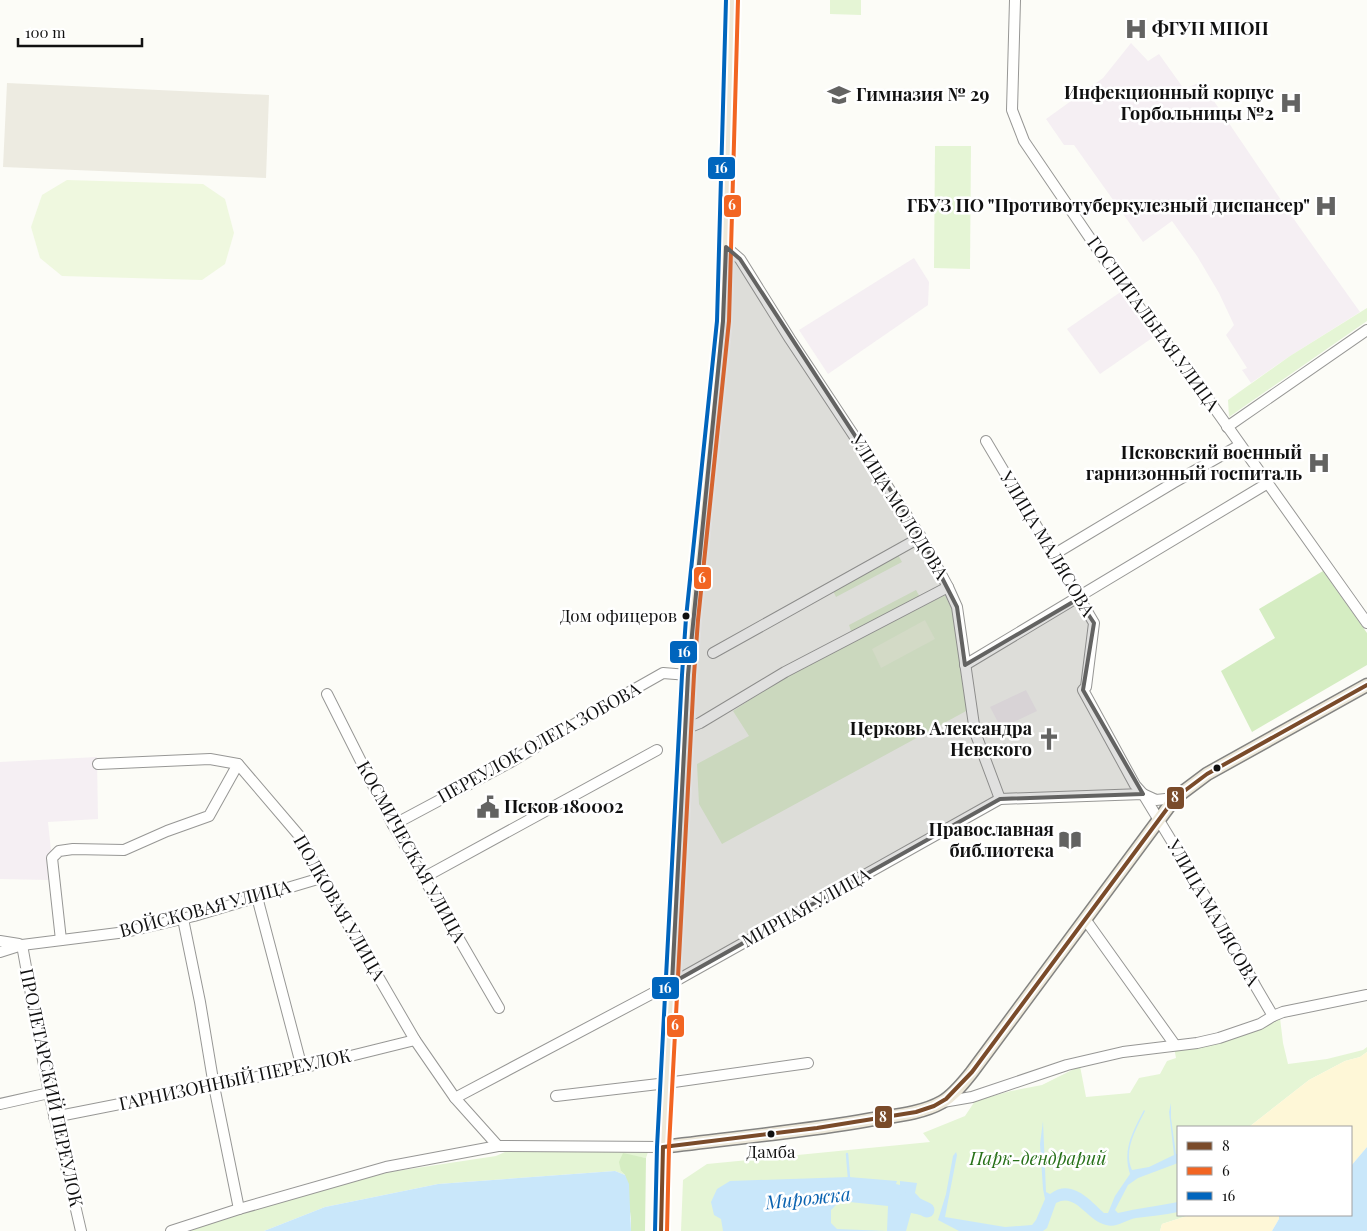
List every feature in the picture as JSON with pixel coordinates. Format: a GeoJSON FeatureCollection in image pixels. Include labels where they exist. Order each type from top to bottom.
{"type":"FeatureCollection","features":[{"type":"Feature","properties":{"kind":"main road"},"geometry":{"type":"LineString","coordinates":[[661,1231],[663,1147],[688,675],[692,618],[723,321],[732,0]]}},
{"type":"Feature","properties":{"kind":"main road"},"geometry":{"type":"LineString","coordinates":[[663,1147],[818,1128],[905,1114],[942,1102],[959,1088],[972,1072],[1175,798],[1207,774],[1367,685]]}},
{"type":"Feature","properties":{"kind":"street","name":"ГОСПИТАЛЬНАЯ УЛИЦА"},"geometry":{"type":"LineString","coordinates":[[1015,0],[1012,110],[1024,141],[1111,268],[1196,382],[1367,623]]}},
{"type":"Feature","properties":{"kind":"street","name":"УЛИЦА МОЛОДОВА"},"geometry":{"type":"LineString","coordinates":[[726,247],[740,259],[920,537],[948,587],[957,608],[975,732],[1000,799]]}},
{"type":"Feature","properties":{"kind":"street"},"geometry":{"type":"LineString","coordinates":[[1227,427],[1367,330]]}},
{"type":"Feature","properties":{"kind":"street","name":"УЛИЦА МАЛЯСОВА"},"geometry":{"type":"LineString","coordinates":[[986,441],[1078,599],[1094,623],[1086,687],[1083,690],[1135,786],[1143,794],[1228,934],[1273,1016]]}},
{"type":"Feature","properties":{"kind":"street"},"geometry":{"type":"LineString","coordinates":[[1053,555],[1240,445]]}},
{"type":"Feature","properties":{"kind":"street"},"geometry":{"type":"LineString","coordinates":[[965,665],[1078,599],[1268,483]]}},
{"type":"Feature","properties":{"kind":"street"},"geometry":{"type":"LineString","coordinates":[[713,653],[920,537]]}},
{"type":"Feature","properties":{"kind":"street"},"geometry":{"type":"LineString","coordinates":[[685,729],[700,723],[785,672],[948,587]]}},
{"type":"Feature","properties":{"kind":"street","name":"ПЕРЕУЛОК ОЛЕГА ЗОБОВА"},"geometry":{"type":"LineString","coordinates":[[393,825],[509,763],[663,674],[688,675]]}},
{"type":"Feature","properties":{"kind":"street","name":"КОСМИЧЕСКАЯ УЛИЦА"},"geometry":{"type":"LineString","coordinates":[[327,694],[393,825],[499,1008]]}},
{"type":"Feature","properties":{"kind":"street"},"geometry":{"type":"LineString","coordinates":[[423,878],[657,750]]}},
{"type":"Feature","properties":{"kind":"street"},"geometry":{"type":"LineString","coordinates":[[61,940],[52,858],[59,851],[73,849],[124,850],[167,831],[209,816],[238,764],[210,759],[98,764]]}},
{"type":"Feature","properties":{"kind":"street","name":"ПОЛКОВАЯ УЛИЦА"},"geometry":{"type":"LineString","coordinates":[[238,764],[302,839],[321,878],[415,1040],[455,1098],[498,1146]]}},
{"type":"Feature","properties":{"kind":"street","name":"МИРНАЯ УЛИЦА"},"geometry":{"type":"LineString","coordinates":[[455,1098],[672,983],[1000,799],[1143,794],[1156,800],[1175,798]]}},
{"type":"Feature","properties":{"kind":"street","name":"ВОЙСКОВАЯ УЛИЦА"},"geometry":{"type":"LineString","coordinates":[[0,952],[22,945],[126,932],[183,918],[321,878]]}},
{"type":"Feature","properties":{"kind":"street"},"geometry":{"type":"LineString","coordinates":[[257,897],[302,1068]]}},
{"type":"Feature","properties":{"kind":"street"},"geometry":{"type":"LineString","coordinates":[[183,918],[239,1209]]}},
{"type":"Feature","properties":{"kind":"street"},"geometry":{"type":"LineString","coordinates":[[1085,919],[1175,1045]]}},
{"type":"Feature","properties":{"kind":"street"},"geometry":{"type":"LineString","coordinates":[[0,942],[22,945]]}},
{"type":"Feature","properties":{"kind":"street","name":"ПРОЛЕТАРСКИЙ ПЕРЕУЛОК"},"geometry":{"type":"LineString","coordinates":[[22,945],[49,1093],[81,1231]]}},
{"type":"Feature","properties":{"kind":"street"},"geometry":{"type":"LineString","coordinates":[[942,1102],[972,1097],[1068,1065],[1123,1052],[1197,1043],[1219,1038],[1260,1024],[1273,1016],[1367,995]]}},
{"type":"Feature","properties":{"kind":"street","name":"ГАРНИЗОННЫЙ ПЕРЕУЛОК"},"geometry":{"type":"LineString","coordinates":[[54,1117],[302,1068],[415,1040]]}},
{"type":"Feature","properties":{"kind":"street"},"geometry":{"type":"LineString","coordinates":[[556,1096],[667,1083],[808,1063]]}},
{"type":"Feature","properties":{"kind":"street"},"geometry":{"type":"LineString","coordinates":[[0,1104],[49,1093]]}},
{"type":"Feature","properties":{"kind":"street"},"geometry":{"type":"LineString","coordinates":[[172,1231],[239,1209],[386,1167],[498,1146],[663,1147]]}},
{"type":"Feature","properties":{"kind":"highlighted area"},"geometry":{"type":"Polygon","coordinates":[[[726,247],[740,259],[921,537],[957,607],[965,665],[1078,599],[1094,623],[1083,690],[1143,794],[1000,799],[672,983],[688,675],[723,321],[726,247]]]}},
{"type":"Feature","properties":{"kind":"shaded area"},"geometry":{"type":"Polygon","coordinates":[[[1131,43],[1148,61],[1159,54],[1184,89],[1201,82],[1298,225],[1360,312],[1251,383],[1242,370],[1247,368],[1226,335],[1234,325],[1219,293],[1197,256],[1172,221],[1143,242],[1074,145],[1064,145],[1046,119],[1103,78],[1131,43]]]}},
{"type":"Feature","properties":{"kind":"shaded area"},"geometry":{"type":"Polygon","coordinates":[[[7,83],[269,95],[266,178],[3,167],[7,83]]]}},
{"type":"Feature","properties":{"kind":"shaded area"},"geometry":{"type":"Polygon","coordinates":[[[914,258],[929,282],[928,305],[828,374],[799,330],[914,258]]]}},
{"type":"Feature","properties":{"kind":"shaded area"},"geometry":{"type":"Polygon","coordinates":[[[1122,291],[1155,336],[1100,374],[1067,329],[1122,291]]]}},
{"type":"Feature","properties":{"kind":"shaded area"},"geometry":{"type":"Polygon","coordinates":[[[1026,690],[1037,711],[1001,728],[990,707],[1026,690]]]}},
{"type":"Feature","properties":{"kind":"shaded area"},"geometry":{"type":"Polygon","coordinates":[[[97,757],[98,819],[48,822],[51,850],[50,880],[0,879],[0,762],[97,757]]]}},
{"type":"Feature","properties":{"kind":"green space"},"geometry":{"type":"Polygon","coordinates":[[[830,0],[861,0],[861,15],[830,14],[830,0]]]}},
{"type":"Feature","properties":{"kind":"green space"},"geometry":{"type":"Polygon","coordinates":[[[935,146],[971,146],[970,269],[934,268],[935,146]]]}},
{"type":"Feature","properties":{"kind":"green space"},"geometry":{"type":"Polygon","coordinates":[[[67,180],[203,184],[225,199],[234,233],[225,264],[202,280],[62,276],[40,258],[31,227],[42,195],[67,180]]]}},
{"type":"Feature","properties":{"kind":"green space"},"geometry":{"type":"Polygon","coordinates":[[[1367,308],[1367,321],[1229,417],[1228,400],[1290,356],[1367,308]]]}},
{"type":"Feature","properties":{"kind":"green space"},"geometry":{"type":"Polygon","coordinates":[[[896,551],[902,562],[836,597],[831,587],[896,551]]]}},
{"type":"Feature","properties":{"kind":"green space"},"geometry":{"type":"Polygon","coordinates":[[[1323,571],[1367,633],[1367,665],[1252,732],[1221,671],[1275,638],[1259,609],[1323,571]]]}},
{"type":"Feature","properties":{"kind":"green space"},"geometry":{"type":"Polygon","coordinates":[[[916,590],[922,601],[853,637],[849,625],[916,590]]]}},
{"type":"Feature","properties":{"kind":"green space"},"geometry":{"type":"Polygon","coordinates":[[[945,595],[952,610],[968,710],[722,844],[699,804],[697,764],[749,736],[733,711],[778,681],[945,595]]]}},
{"type":"Feature","properties":{"kind":"green space"},"geometry":{"type":"Polygon","coordinates":[[[925,620],[935,639],[881,668],[872,649],[925,620]]]}},
{"type":"Feature","properties":{"kind":"green space","name":"Парк-дендрарий"},"geometry":{"type":"Polygon","coordinates":[[[1280,1018],[1288,1064],[1327,1059],[1363,1050],[1367,1047],[1367,1052],[1309,1080],[1250,1126],[1177,1126],[1177,1216],[1187,1216],[1162,1224],[1160,1231],[681,1231],[683,1180],[707,1164],[930,1142],[923,1133],[965,1116],[975,1101],[1042,1085],[1080,1066],[1086,1097],[1130,1093],[1139,1078],[1160,1074],[1167,1061],[1176,1058],[1174,1047],[1280,1018]]]}},
{"type":"Feature","properties":{"kind":"green space"},"geometry":{"type":"Polygon","coordinates":[[[621,1149],[648,1152],[646,1158],[623,1154],[621,1171],[625,1175],[615,1171],[438,1184],[325,1207],[264,1231],[186,1231],[327,1188],[390,1172],[496,1156],[505,1152],[621,1149]]]}},
{"type":"Feature","properties":{"kind":"green space"},"geometry":{"type":"Polygon","coordinates":[[[623,1153],[646,1158],[645,1231],[631,1231],[625,1175],[621,1171],[619,1162],[623,1153]]]}},
{"type":"Feature","properties":{"kind":"sand"},"geometry":{"type":"Polygon","coordinates":[[[1367,1052],[1367,1147],[1352,1165],[1352,1126],[1250,1126],[1309,1080],[1345,1061],[1360,1057],[1367,1052]]]}},
{"type":"Feature","properties":{"kind":"sand"},"geometry":{"type":"Polygon","coordinates":[[[1187,1216],[1279,1216],[1272,1231],[1160,1231],[1162,1224],[1187,1216]]]}},
{"type":"Feature","properties":{"kind":"water"},"geometry":{"type":"Polygon","coordinates":[[[1171,1103],[1177,1163],[1138,1178],[1128,1185],[1115,1210],[1118,1213],[1177,1202],[1177,1212],[1136,1218],[1110,1226],[1099,1222],[1075,1204],[1063,1201],[1056,1203],[1047,1228],[1043,1231],[959,1231],[938,1220],[946,1194],[953,1156],[956,1152],[945,1217],[1005,1227],[1032,1225],[1045,1199],[1040,1144],[1043,1121],[1046,1192],[1050,1194],[1065,1188],[1072,1189],[1086,1197],[1104,1213],[1108,1213],[1115,1196],[1130,1174],[1127,1157],[1128,1149],[1144,1110],[1130,1148],[1129,1155],[1132,1170],[1149,1167],[1174,1155],[1169,1112],[1171,1103]]]}},
{"type":"Feature","properties":{"kind":"water"},"geometry":{"type":"Polygon","coordinates":[[[1367,1147],[1367,1231],[1272,1231],[1279,1216],[1352,1216],[1352,1165],[1367,1147]]]}},
{"type":"Feature","properties":{"kind":"water"},"geometry":{"type":"Polygon","coordinates":[[[615,1171],[625,1175],[629,1184],[631,1231],[264,1231],[325,1207],[438,1184],[615,1171]]]}},
{"type":"Feature","properties":{"kind":"water"},"geometry":{"type":"Polygon","coordinates":[[[849,1177],[897,1181],[896,1184],[900,1185],[900,1181],[917,1183],[915,1193],[922,1203],[921,1215],[911,1213],[906,1231],[887,1231],[723,1231],[721,1219],[714,1215],[711,1202],[717,1189],[730,1181],[849,1177]],[[840,1201],[831,1210],[831,1223],[837,1229],[887,1231],[888,1206],[840,1201]]]}},
{"type":"Feature","properties":{"kind":"waterway"},"geometry":{"type":"LineString","coordinates":[[847,1154],[849,1178]]}},
{"type":"Feature","properties":{"kind":"waterway","name":"Мирожка"},"geometry":{"type":"LineString","coordinates":[[906,1200],[927,1210]]}},
{"type":"Feature","properties":{"kind":"transit line","name":"16"},"geometry":{"type":"LineString","coordinates":[[655,1231],[657,1147],[682,675],[686,618],[717,321],[726,0]]}},
{"type":"Feature","properties":{"kind":"transit line","name":"6"},"geometry":{"type":"LineString","coordinates":[[667,1231],[669,1147],[694,675],[729,321],[738,0]]}},
{"type":"Feature","properties":{"kind":"transit line","name":"8"},"geometry":{"type":"LineString","coordinates":[[663,1147],[817,1128],[916,1112],[934,1106],[946,1099],[972,1072],[1175,798],[1207,774],[1367,685]]}},
{"type":"Feature","properties":{"kind":"transit line","name":"8"},"geometry":{"type":"LineString","coordinates":[[661,1231],[663,1147]]}},
{"type":"Feature","properties":{"kind":"place","name":"ФГУП МПОП"},"geometry":{"type":"Point","coordinates":[1136,29]}},
{"type":"Feature","properties":{"kind":"place","name":"Гимназия № 29"},"geometry":{"type":"Point","coordinates":[839,95]}},
{"type":"Feature","properties":{"kind":"place","name":"Инфекционный корпус Горбольницы №2"},"geometry":{"type":"Point","coordinates":[1291,103]}},
{"type":"Feature","properties":{"kind":"place","name":"ГБУЗ ПО \"Противотуберкулезный диспансер\""},"geometry":{"type":"Point","coordinates":[1326,206]}},
{"type":"Feature","properties":{"kind":"place","name":"Псковский военный гарнизонный госпиталь"},"geometry":{"type":"Point","coordinates":[1319,463]}},
{"type":"Feature","properties":{"kind":"place","name":"Дом офицеров"},"geometry":{"type":"Point","coordinates":[686,616]}},
{"type":"Feature","properties":{"kind":"place","name":"Церковь Александра Невского"},"geometry":{"type":"Point","coordinates":[1049,739]}},
{"type":"Feature","properties":{"kind":"place","name":"Псков 180002"},"geometry":{"type":"Point","coordinates":[488,807]}},
{"type":"Feature","properties":{"kind":"place","name":"Православная библиотека"},"geometry":{"type":"Point","coordinates":[1070,840]}},
{"type":"Feature","properties":{"kind":"place","name":"Дамба"},"geometry":{"type":"Point","coordinates":[771,1134]}}]}
